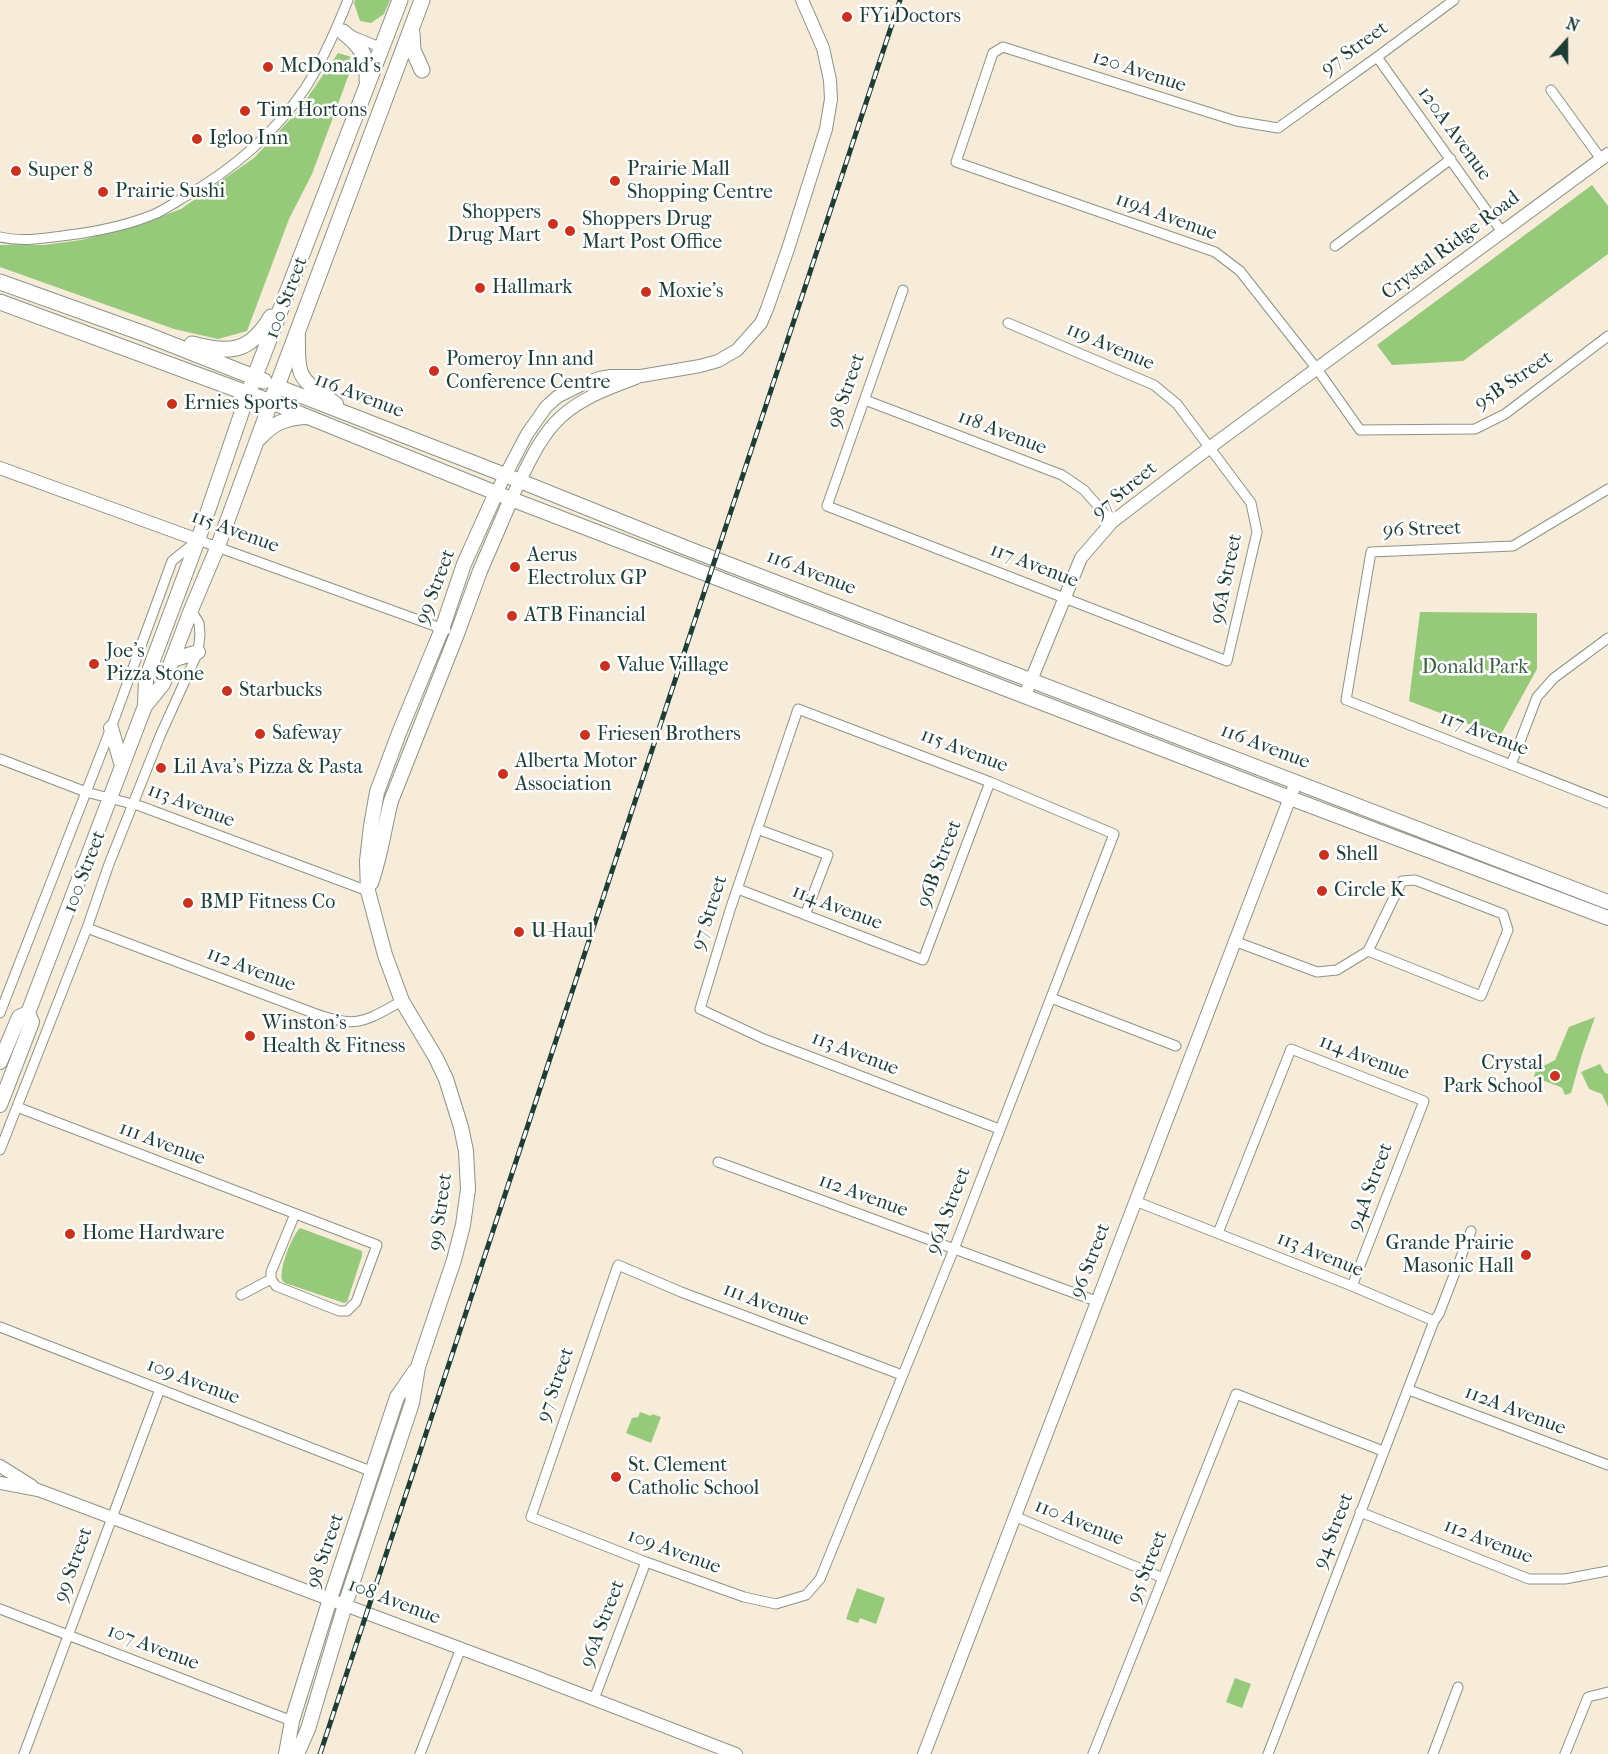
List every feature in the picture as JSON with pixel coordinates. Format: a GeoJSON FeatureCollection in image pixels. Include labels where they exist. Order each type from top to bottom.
{"type":"FeatureCollection","features":[{"type":"Feature","properties":{"kind":"main road","name":"100 Street"},"geometry":{"type":"LineString","coordinates":[[145,706],[146,679],[198,540],[248,394],[400,0]]}},
{"type":"Feature","properties":{"kind":"main road"},"geometry":{"type":"LineString","coordinates":[[398,64],[393,47],[405,0]]}},
{"type":"Feature","properties":{"kind":"main road","name":"100 Street"},"geometry":{"type":"LineString","coordinates":[[0,1062],[20,1017],[28,1013],[145,706],[163,684],[190,610],[218,546],[422,0]]}},
{"type":"Feature","properties":{"kind":"main road"},"geometry":{"type":"LineString","coordinates":[[412,27],[412,45],[422,70]]}},
{"type":"Feature","properties":{"kind":"main road"},"geometry":{"type":"LineString","coordinates":[[340,31],[361,50],[366,63],[367,83]]}},
{"type":"Feature","properties":{"kind":"main road"},"geometry":{"type":"LineString","coordinates":[[371,137],[384,62],[382,48]]}},
{"type":"Feature","properties":{"kind":"main road","name":"116 Avenue"},"geometry":{"type":"LineString","coordinates":[[0,282],[145,334],[505,474],[689,549],[1608,902]]}},
{"type":"Feature","properties":{"kind":"main road"},"geometry":{"type":"LineString","coordinates":[[145,334],[220,350],[239,347],[261,332],[288,292]]}},
{"type":"Feature","properties":{"kind":"main road","name":"116 Avenue"},"geometry":{"type":"LineString","coordinates":[[0,302],[271,402],[495,493],[684,566],[1608,918]]}},
{"type":"Feature","properties":{"kind":"main road"},"geometry":{"type":"LineString","coordinates":[[298,329],[297,361],[301,376],[310,386],[352,416]]}},
{"type":"Feature","properties":{"kind":"main road"},"geometry":{"type":"LineString","coordinates":[[252,450],[271,427],[292,418],[307,417]]}},
{"type":"Feature","properties":{"kind":"main road","name":"99 Street"},"geometry":{"type":"LineString","coordinates":[[388,1477],[412,1403],[418,1366],[454,1260],[461,1234],[468,1189],[462,1127],[446,1080],[436,1058],[402,1001],[385,955],[368,891],[368,845],[377,792],[442,629],[464,564],[495,493]]}},
{"type":"Feature","properties":{"kind":"main road","name":"99 Street"},"geometry":{"type":"LineString","coordinates":[[368,891],[380,857],[391,801],[480,571],[511,499]]}},
{"type":"Feature","properties":{"kind":"main road"},"geometry":{"type":"LineString","coordinates":[[684,566],[689,549]]}},
{"type":"Feature","properties":{"kind":"main road"},"geometry":{"type":"LineString","coordinates":[[172,660],[198,652]]}},
{"type":"Feature","properties":{"kind":"main road"},"geometry":{"type":"LineString","coordinates":[[111,728],[122,766]]}},
{"type":"Feature","properties":{"kind":"main road","name":"100 Street"},"geometry":{"type":"LineString","coordinates":[[0,1106],[32,1022],[28,1013]]}},
{"type":"Feature","properties":{"kind":"main road","name":"98 Street"},"geometry":{"type":"LineString","coordinates":[[286,1754],[292,1721],[397,1397],[418,1366]]}},
{"type":"Feature","properties":{"kind":"main road","name":"98 Street"},"geometry":{"type":"LineString","coordinates":[[297,1754],[308,1729],[345,1605],[388,1477]]}},
{"type":"Feature","properties":{"kind":"street"},"geometry":{"type":"LineString","coordinates":[[0,237],[26,240],[104,230],[157,213],[206,185],[254,148],[306,87],[340,31],[348,0]]}},
{"type":"Feature","properties":{"kind":"street","name":"99 Street"},"geometry":{"type":"LineString","coordinates":[[495,493],[537,419],[557,398],[599,378],[641,376],[700,366],[728,357],[737,351],[761,322],[826,129],[831,99],[830,80],[823,48],[802,0]]}},
{"type":"Feature","properties":{"kind":"street","name":"97 Street"},"geometry":{"type":"LineString","coordinates":[[1278,128],[1454,0]]}},
{"type":"Feature","properties":{"kind":"street"},"geometry":{"type":"LineString","coordinates":[[340,31],[382,48]]}},
{"type":"Feature","properties":{"kind":"street","name":"120 Avenue"},"geometry":{"type":"LineString","coordinates":[[956,162],[993,53],[1003,47],[1236,121],[1278,128]]}},
{"type":"Feature","properties":{"kind":"street","name":"120A Avenue"},"geometry":{"type":"LineString","coordinates":[[1377,57],[1502,231]]}},
{"type":"Feature","properties":{"kind":"street"},"geometry":{"type":"LineString","coordinates":[[1551,90],[1604,157]]}},
{"type":"Feature","properties":{"kind":"street","name":"Crystal Ridge Road"},"geometry":{"type":"LineString","coordinates":[[1317,369],[1604,157]]}},
{"type":"Feature","properties":{"kind":"street"},"geometry":{"type":"LineString","coordinates":[[1335,246],[1451,159]]}},
{"type":"Feature","properties":{"kind":"street","name":"119A Avenue"},"geometry":{"type":"LineString","coordinates":[[956,162],[1215,252],[1240,271],[1317,369],[1360,430]]}},
{"type":"Feature","properties":{"kind":"street","name":"98 Street"},"geometry":{"type":"LineString","coordinates":[[827,506],[903,290]]}},
{"type":"Feature","properties":{"kind":"street","name":"119 Avenue"},"geometry":{"type":"LineString","coordinates":[[1008,323],[1154,385],[1177,404],[1209,448]]}},
{"type":"Feature","properties":{"kind":"street","name":"95B Street"},"geometry":{"type":"LineString","coordinates":[[1360,430],[1475,429],[1505,414],[1608,336]]}},
{"type":"Feature","properties":{"kind":"street","name":"97 Street"},"geometry":{"type":"LineString","coordinates":[[1025,695],[1081,558],[1112,522],[1317,369]]}},
{"type":"Feature","properties":{"kind":"street","name":"99 Street"},"geometry":{"type":"LineString","coordinates":[[511,499],[541,442],[562,416],[604,390],[641,376]]}},
{"type":"Feature","properties":{"kind":"street","name":"118 Avenue"},"geometry":{"type":"LineString","coordinates":[[864,400],[1062,475],[1084,490],[1112,522]]}},
{"type":"Feature","properties":{"kind":"street","name":"96A Street"},"geometry":{"type":"LineString","coordinates":[[1209,448],[1251,503],[1257,532],[1227,661]]}},
{"type":"Feature","properties":{"kind":"street","name":"115 Avenue"},"geometry":{"type":"LineString","coordinates":[[0,468],[457,634]]}},
{"type":"Feature","properties":{"kind":"street"},"geometry":{"type":"LineString","coordinates":[[1605,492],[1608,502]]}},
{"type":"Feature","properties":{"kind":"street","name":"96 Street"},"geometry":{"type":"LineString","coordinates":[[1346,700],[1371,552],[1513,546],[1605,492]]}},
{"type":"Feature","properties":{"kind":"street","name":"117 Avenue"},"geometry":{"type":"LineString","coordinates":[[827,506],[1227,661]]}},
{"type":"Feature","properties":{"kind":"street","name":"100 Street"},"geometry":{"type":"LineString","coordinates":[[0,1013],[111,728],[172,561],[198,540]]}},
{"type":"Feature","properties":{"kind":"street","name":"100 Street"},"geometry":{"type":"LineString","coordinates":[[0,1150],[160,736],[198,652],[199,623],[190,610]]}},
{"type":"Feature","properties":{"kind":"street"},"geometry":{"type":"LineString","coordinates":[[1511,765],[1537,697],[1554,678],[1608,638]]}},
{"type":"Feature","properties":{"kind":"street","name":"117 Avenue"},"geometry":{"type":"LineString","coordinates":[[1346,700],[1608,803]]}},
{"type":"Feature","properties":{"kind":"street","name":"97 Street"},"geometry":{"type":"LineString","coordinates":[[700,1009],[798,709]]}},
{"type":"Feature","properties":{"kind":"street","name":"115 Avenue"},"geometry":{"type":"LineString","coordinates":[[798,709],[990,782],[1114,834]]}},
{"type":"Feature","properties":{"kind":"street","name":"113 Avenue"},"geometry":{"type":"LineString","coordinates":[[0,759],[86,792],[134,803],[368,891]]}},
{"type":"Feature","properties":{"kind":"street","name":"96B Street"},"geometry":{"type":"LineString","coordinates":[[923,960],[990,782]]}},
{"type":"Feature","properties":{"kind":"street","name":"96 Street"},"geometry":{"type":"LineString","coordinates":[[924,1754],[1296,782]]}},
{"type":"Feature","properties":{"kind":"street"},"geometry":{"type":"LineString","coordinates":[[758,829],[828,855],[805,915]]}},
{"type":"Feature","properties":{"kind":"street","name":"96A Street"},"geometry":{"type":"LineString","coordinates":[[806,1595],[820,1579],[954,1250],[1114,834]]}},
{"type":"Feature","properties":{"kind":"street"},"geometry":{"type":"LineString","coordinates":[[1234,941],[1317,972],[1337,970],[1368,951],[1402,880],[1415,879],[1503,914],[1508,930],[1481,996],[1368,951]]}},
{"type":"Feature","properties":{"kind":"street","name":"114 Avenue"},"geometry":{"type":"LineString","coordinates":[[738,889],[923,960]]}},
{"type":"Feature","properties":{"kind":"street","name":"112 Avenue"},"geometry":{"type":"LineString","coordinates":[[87,928],[342,1022],[350,1023],[370,1018],[402,1001]]}},
{"type":"Feature","properties":{"kind":"street"},"geometry":{"type":"LineString","coordinates":[[1051,998],[1176,1046]]}},
{"type":"Feature","properties":{"kind":"street","name":"113 Avenue"},"geometry":{"type":"LineString","coordinates":[[700,1009],[764,1039],[999,1129]]}},
{"type":"Feature","properties":{"kind":"street","name":"114 Avenue"},"geometry":{"type":"LineString","coordinates":[[1218,1233],[1292,1049],[1424,1101]]}},
{"type":"Feature","properties":{"kind":"street","name":"94A Street"},"geometry":{"type":"LineString","coordinates":[[1352,1286],[1424,1101]]}},
{"type":"Feature","properties":{"kind":"street","name":"111 Avenue"},"geometry":{"type":"LineString","coordinates":[[17,1107],[377,1245],[356,1302],[347,1311],[339,1311],[276,1286],[271,1279]]}},
{"type":"Feature","properties":{"kind":"street","name":"112 Avenue"},"geometry":{"type":"LineString","coordinates":[[718,1162],[1096,1301]]}},
{"type":"Feature","properties":{"kind":"street","name":"113 Avenue"},"geometry":{"type":"LineString","coordinates":[[1135,1201],[1352,1286],[1434,1321]]}},
{"type":"Feature","properties":{"kind":"street"},"geometry":{"type":"LineString","coordinates":[[241,1295],[271,1279],[295,1214]]}},
{"type":"Feature","properties":{"kind":"street"},"geometry":{"type":"LineString","coordinates":[[1434,1321],[1439,1314],[1471,1231]]}},
{"type":"Feature","properties":{"kind":"street","name":"97 Street"},"geometry":{"type":"LineString","coordinates":[[531,1517],[618,1265]]}},
{"type":"Feature","properties":{"kind":"street","name":"111 Avenue"},"geometry":{"type":"LineString","coordinates":[[618,1265],[681,1292],[902,1375]]}},
{"type":"Feature","properties":{"kind":"street","name":"94 Street"},"geometry":{"type":"LineString","coordinates":[[1268,1754],[1434,1321]]}},
{"type":"Feature","properties":{"kind":"street","name":"109 Avenue"},"geometry":{"type":"LineString","coordinates":[[0,1327],[373,1472]]}},
{"type":"Feature","properties":{"kind":"street","name":"99 Street"},"geometry":{"type":"LineString","coordinates":[[24,1754],[160,1389]]}},
{"type":"Feature","properties":{"kind":"street","name":"112A Avenue"},"geometry":{"type":"LineString","coordinates":[[1409,1390],[1608,1465]]}},
{"type":"Feature","properties":{"kind":"street","name":"95 Street"},"geometry":{"type":"LineString","coordinates":[[1093,1754],[1236,1394],[1383,1451]]}},
{"type":"Feature","properties":{"kind":"street","name":"108 Avenue"},"geometry":{"type":"LineString","coordinates":[[0,1466],[38,1490]]}},
{"type":"Feature","properties":{"kind":"street","name":"108 Avenue"},"geometry":{"type":"LineString","coordinates":[[0,1483],[38,1490],[461,1648],[736,1754]]}},
{"type":"Feature","properties":{"kind":"street","name":"112 Avenue"},"geometry":{"type":"LineString","coordinates":[[1360,1512],[1529,1579],[1565,1579],[1608,1571]]}},
{"type":"Feature","properties":{"kind":"street","name":"110 Avenue"},"geometry":{"type":"LineString","coordinates":[[1014,1516],[1163,1578]]}},
{"type":"Feature","properties":{"kind":"street","name":"109 Avenue"},"geometry":{"type":"LineString","coordinates":[[531,1517],[744,1597],[776,1604],[806,1595]]}},
{"type":"Feature","properties":{"kind":"street","name":"96A Street"},"geometry":{"type":"LineString","coordinates":[[594,1699],[646,1562]]}},
{"type":"Feature","properties":{"kind":"street","name":"107 Avenue"},"geometry":{"type":"LineString","coordinates":[[0,1610],[69,1634],[292,1721]]}},
{"type":"Feature","properties":{"kind":"street"},"geometry":{"type":"LineString","coordinates":[[420,1754],[461,1648]]}},
{"type":"Feature","properties":{"kind":"street"},"geometry":{"type":"LineString","coordinates":[[1433,1754],[1458,1687]]}},
{"type":"Feature","properties":{"kind":"street"},"geometry":{"type":"LineString","coordinates":[[1565,1754],[1588,1696],[1608,1692]]}},
{"type":"Feature","properties":{"kind":"green space"},"geometry":{"type":"Polygon","coordinates":[[[355,0],[390,0],[384,14],[371,23],[360,21],[355,0]]]}},
{"type":"Feature","properties":{"kind":"green space"},"geometry":{"type":"Polygon","coordinates":[[[338,53],[355,58],[312,174],[289,219],[247,331],[218,339],[174,329],[0,267],[0,245],[44,245],[81,240],[139,225],[181,209],[254,158],[299,110],[338,53]]]}},
{"type":"Feature","properties":{"kind":"green space"},"geometry":{"type":"Polygon","coordinates":[[[1592,185],[1608,206],[1608,254],[1463,361],[1392,365],[1377,345],[1592,185]]]}},
{"type":"Feature","properties":{"kind":"green space","name":"Donald Park"},"geometry":{"type":"Polygon","coordinates":[[[1420,612],[1537,613],[1537,669],[1500,736],[1409,701],[1420,612]]]}},
{"type":"Feature","properties":{"kind":"green space"},"geometry":{"type":"Polygon","coordinates":[[[1595,1017],[1571,1093],[1565,1095],[1562,1088],[1534,1077],[1536,1070],[1555,1060],[1569,1027],[1595,1017]]]}},
{"type":"Feature","properties":{"kind":"green space"},"geometry":{"type":"Polygon","coordinates":[[[1600,1064],[1608,1074],[1608,1107],[1602,1094],[1589,1089],[1581,1072],[1600,1064]]]}},
{"type":"Feature","properties":{"kind":"green space"},"geometry":{"type":"Polygon","coordinates":[[[300,1228],[362,1251],[347,1302],[344,1303],[282,1280],[282,1268],[287,1253],[300,1228]]]}},
{"type":"Feature","properties":{"kind":"green space"},"geometry":{"type":"Polygon","coordinates":[[[640,1412],[661,1417],[651,1443],[626,1433],[632,1418],[638,1417],[640,1412]]]}},
{"type":"Feature","properties":{"kind":"green space"},"geometry":{"type":"Polygon","coordinates":[[[857,1588],[885,1598],[876,1624],[860,1618],[858,1623],[846,1619],[857,1588]]]}},
{"type":"Feature","properties":{"kind":"green space"},"geometry":{"type":"Polygon","coordinates":[[[1235,1678],[1251,1684],[1242,1708],[1226,1702],[1235,1678]]]}},
{"type":"Feature","properties":{"kind":"railway"},"geometry":{"type":"LineString","coordinates":[[320,1754],[900,0]]}},
{"type":"Feature","properties":{"kind":"place","name":"FYi Doctors"},"geometry":{"type":"Point","coordinates":[847,17]}},
{"type":"Feature","properties":{"kind":"place","name":"McDonald's"},"geometry":{"type":"Point","coordinates":[268,67]}},
{"type":"Feature","properties":{"kind":"place","name":"Tim Hortons"},"geometry":{"type":"Point","coordinates":[245,111]}},
{"type":"Feature","properties":{"kind":"place","name":"Igloo Inn"},"geometry":{"type":"Point","coordinates":[197,139]}},
{"type":"Feature","properties":{"kind":"place","name":"Super 8"},"geometry":{"type":"Point","coordinates":[16,171]}},
{"type":"Feature","properties":{"kind":"place","name":"Prairie Mall Shopping Centre"},"geometry":{"type":"Point","coordinates":[615,181]}},
{"type":"Feature","properties":{"kind":"place","name":"Prairie Sushi"},"geometry":{"type":"Point","coordinates":[103,192]}},
{"type":"Feature","properties":{"kind":"place","name":"Shoppers Drug Mart"},"geometry":{"type":"Point","coordinates":[553,224]}},
{"type":"Feature","properties":{"kind":"place","name":"Shoppers Drug Mart Post Office"},"geometry":{"type":"Point","coordinates":[570,231]}},
{"type":"Feature","properties":{"kind":"place","name":"Hallmark"},"geometry":{"type":"Point","coordinates":[480,288]}},
{"type":"Feature","properties":{"kind":"place","name":"Moxie's"},"geometry":{"type":"Point","coordinates":[646,292]}},
{"type":"Feature","properties":{"kind":"place","name":"Pomeroy Inn and Conference Centre"},"geometry":{"type":"Point","coordinates":[434,371]}},
{"type":"Feature","properties":{"kind":"place","name":"Ernies Sports"},"geometry":{"type":"Point","coordinates":[172,404]}},
{"type":"Feature","properties":{"kind":"place","name":"Aerus Electrolux GP"},"geometry":{"type":"Point","coordinates":[515,567]}},
{"type":"Feature","properties":{"kind":"place","name":"ATB Financial"},"geometry":{"type":"Point","coordinates":[512,616]}},
{"type":"Feature","properties":{"kind":"place","name":"Joe's Pizza Stone"},"geometry":{"type":"Point","coordinates":[94,664]}},
{"type":"Feature","properties":{"kind":"place","name":"Value Village"},"geometry":{"type":"Point","coordinates":[605,666]}},
{"type":"Feature","properties":{"kind":"place","name":"Starbucks"},"geometry":{"type":"Point","coordinates":[227,691]}},
{"type":"Feature","properties":{"kind":"place","name":"Safeway"},"geometry":{"type":"Point","coordinates":[260,734]}},
{"type":"Feature","properties":{"kind":"place","name":"Friesen Brothers"},"geometry":{"type":"Point","coordinates":[585,735]}},
{"type":"Feature","properties":{"kind":"place","name":"Lil Ava's Pizza & Pasta"},"geometry":{"type":"Point","coordinates":[161,768]}},
{"type":"Feature","properties":{"kind":"place","name":"Alberta Motor Association"},"geometry":{"type":"Point","coordinates":[503,774]}},
{"type":"Feature","properties":{"kind":"place","name":"Shell"},"geometry":{"type":"Point","coordinates":[1324,855]}},
{"type":"Feature","properties":{"kind":"place","name":"Circle K"},"geometry":{"type":"Point","coordinates":[1322,891]}},
{"type":"Feature","properties":{"kind":"place","name":"BMP Fitness Co"},"geometry":{"type":"Point","coordinates":[188,903]}},
{"type":"Feature","properties":{"kind":"place","name":"U-Haul"},"geometry":{"type":"Point","coordinates":[519,932]}},
{"type":"Feature","properties":{"kind":"place","name":"Winston's Health & Fitness"},"geometry":{"type":"Point","coordinates":[250,1036]}},
{"type":"Feature","properties":{"kind":"place","name":"Crystal Park School"},"geometry":{"type":"Point","coordinates":[1555,1076]}},
{"type":"Feature","properties":{"kind":"place","name":"Home Hardware"},"geometry":{"type":"Point","coordinates":[70,1234]}},
{"type":"Feature","properties":{"kind":"place","name":"Grande Prairie Masonic Hall"},"geometry":{"type":"Point","coordinates":[1526,1255]}},
{"type":"Feature","properties":{"kind":"place","name":"St. Clement Catholic School"},"geometry":{"type":"Point","coordinates":[616,1477]}}]}
